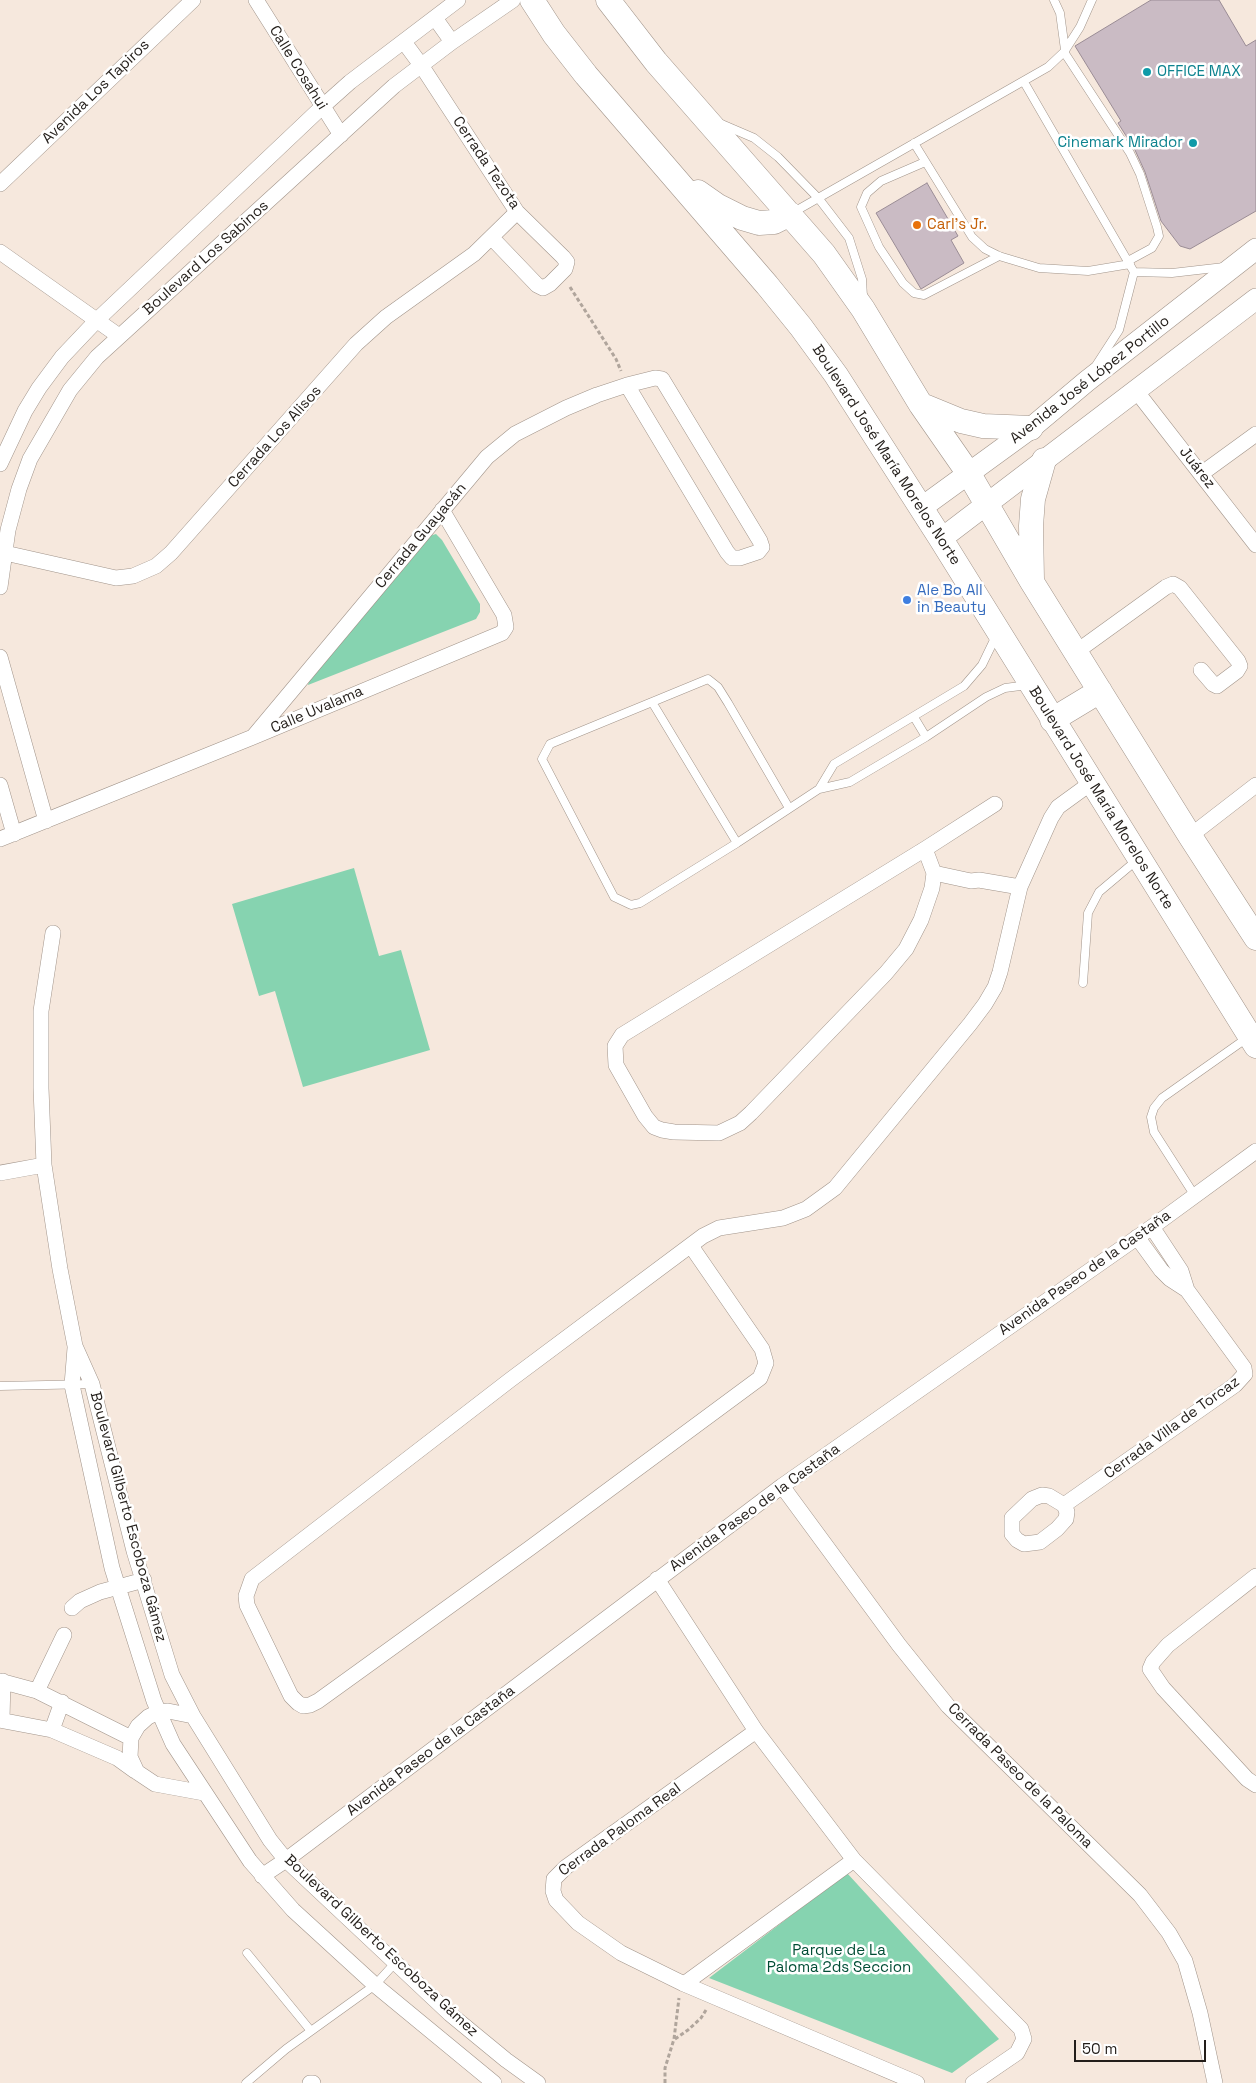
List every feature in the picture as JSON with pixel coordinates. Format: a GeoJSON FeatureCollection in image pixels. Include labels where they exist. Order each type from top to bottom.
{"type":"FeatureCollection","features":[{"type":"Feature","properties":{"kind":"main road","name":"Boulevard José María Morelos Norte"},"geometry":{"type":"LineString","coordinates":[[532,0],[554,34],[619,116],[674,176],[802,327],[836,375],[922,508],[1091,783],[1253,1041]]}},
{"type":"Feature","properties":{"kind":"main road"},"geometry":{"type":"LineString","coordinates":[[608,0],[656,62],[824,254],[864,309],[921,404],[969,474],[1032,582],[1190,836],[1256,938]]}},
{"type":"Feature","properties":{"kind":"main road"},"geometry":{"type":"LineString","coordinates":[[674,176],[718,206],[742,218],[759,223],[774,222],[790,214]]}},
{"type":"Feature","properties":{"kind":"main road","name":"Avenida José López Portillo"},"geometry":{"type":"LineString","coordinates":[[922,508],[1031,428],[1087,381],[1256,249]]}},
{"type":"Feature","properties":{"kind":"main road"},"geometry":{"type":"LineString","coordinates":[[941,539],[1137,392],[1256,299]]}},
{"type":"Feature","properties":{"kind":"main road"},"geometry":{"type":"LineString","coordinates":[[921,404],[961,421],[983,426],[1031,428]]}},
{"type":"Feature","properties":{"kind":"main road"},"geometry":{"type":"LineString","coordinates":[[1032,582],[1030,526],[1032,508],[1044,460]]}},
{"type":"Feature","properties":{"kind":"main road"},"geometry":{"type":"LineString","coordinates":[[1052,720],[1100,691]]}},
{"type":"Feature","properties":{"kind":"street","name":"Avenida Los Tapiros"},"geometry":{"type":"LineString","coordinates":[[0,184],[193,0]]}},
{"type":"Feature","properties":{"kind":"street","name":"Calle Cosahui"},"geometry":{"type":"LineString","coordinates":[[256,0],[341,135]]}},
{"type":"Feature","properties":{"kind":"street","name":"Boulevard Los Sabinos"},"geometry":{"type":"LineString","coordinates":[[0,464],[25,410],[39,388],[62,357],[97,320],[350,82],[458,0]]}},
{"type":"Feature","properties":{"kind":"street","name":"Boulevard Los Sabinos"},"geometry":{"type":"LineString","coordinates":[[0,587],[10,522],[30,459],[70,390],[97,357],[371,106],[421,65],[513,0]]}},
{"type":"Feature","properties":{"kind":"street"},"geometry":{"type":"LineString","coordinates":[[435,18],[452,42]]}},
{"type":"Feature","properties":{"kind":"street","name":"Cerrada Tezota"},"geometry":{"type":"LineString","coordinates":[[404,42],[517,212],[567,262],[561,274]]}},
{"type":"Feature","properties":{"kind":"street","name":"Cerrada Los Alisos"},"geometry":{"type":"LineString","coordinates":[[5,553],[116,578],[133,576],[156,566],[183,540],[356,344],[386,317],[458,266],[492,238],[517,212]]}},
{"type":"Feature","properties":{"kind":"street"},"geometry":{"type":"LineString","coordinates":[[492,238],[537,285],[543,288],[561,274]]}},
{"type":"Feature","properties":{"kind":"street"},"geometry":{"type":"LineString","coordinates":[[0,252],[119,336]]}},
{"type":"Feature","properties":{"kind":"street","name":"Cerrada Guayacán"},"geometry":{"type":"LineString","coordinates":[[253,737],[487,457],[515,434],[566,408],[597,395],[627,385],[655,378],[662,379],[760,541],[762,546],[758,552],[740,558],[732,558],[627,385]]}},
{"type":"Feature","properties":{"kind":"street","name":"Juárez"},"geometry":{"type":"LineString","coordinates":[[1137,392],[1256,545]]}},
{"type":"Feature","properties":{"kind":"street"},"geometry":{"type":"LineString","coordinates":[[1201,474],[1256,434]]}},
{"type":"Feature","properties":{"kind":"street","name":"Calle Uvalama"},"geometry":{"type":"LineString","coordinates":[[7,836],[253,737],[498,635],[504,630],[506,621],[504,616],[442,510]]}},
{"type":"Feature","properties":{"kind":"street"},"geometry":{"type":"LineString","coordinates":[[1076,652],[1166,586],[1173,584],[1180,588],[1240,666],[1238,671],[1217,686],[1201,670]]}},
{"type":"Feature","properties":{"kind":"street"},"geometry":{"type":"LineString","coordinates":[[0,658],[46,821]]}},
{"type":"Feature","properties":{"kind":"street"},"geometry":{"type":"LineString","coordinates":[[692,1246],[762,1349],[766,1363],[760,1378],[530,1548],[318,1701],[303,1706],[298,1703],[291,1696],[247,1605],[246,1596],[252,1579],[510,1380],[703,1236],[720,1228],[782,1218],[806,1209],[835,1188],[985,1004],[995,987],[1000,972],[1019,893],[1051,818],[1058,807],[1091,783]]}},
{"type":"Feature","properties":{"kind":"street"},"geometry":{"type":"LineString","coordinates":[[0,785],[7,836]]}},
{"type":"Feature","properties":{"kind":"street"},"geometry":{"type":"LineString","coordinates":[[1190,836],[1256,785]]}},
{"type":"Feature","properties":{"kind":"street"},"geometry":{"type":"LineString","coordinates":[[925,849],[934,873],[932,888],[921,920],[906,949],[751,1113],[740,1123],[719,1133],[674,1132],[654,1127],[645,1116],[616,1065],[615,1046],[622,1035],[995,804]]}},
{"type":"Feature","properties":{"kind":"street"},"geometry":{"type":"LineString","coordinates":[[934,873],[971,881],[976,887],[1019,893]]}},
{"type":"Feature","properties":{"kind":"street","name":"Boulevard Gilberto Escoboza Gámez"},"geometry":{"type":"LineString","coordinates":[[53,933],[41,1011],[41,1088],[44,1165],[60,1269],[76,1346],[92,1384],[134,1551],[172,1675],[193,1716],[270,1840],[286,1860],[457,2020],[538,2083]]}},
{"type":"Feature","properties":{"kind":"street","name":"Avenida Paseo de la Castaña"},"geometry":{"type":"LineString","coordinates":[[262,1876],[286,1860],[782,1486],[1152,1227],[1256,1151]]}},
{"type":"Feature","properties":{"kind":"street"},"geometry":{"type":"LineString","coordinates":[[0,1173],[44,1165]]}},
{"type":"Feature","properties":{"kind":"street","name":"Cerrada Villa de Torcaz"},"geometry":{"type":"LineString","coordinates":[[1064,1505],[1235,1384],[1245,1374],[1244,1368],[1187,1290],[1181,1271],[1152,1227]]}},
{"type":"Feature","properties":{"kind":"street","name":"Cerrada Villa de Torcaz"},"geometry":{"type":"LineString","coordinates":[[1137,1237],[1161,1270],[1170,1279],[1187,1290]]}},
{"type":"Feature","properties":{"kind":"street","name":"Boulevard Gilberto Escoboza Gámez"},"geometry":{"type":"LineString","coordinates":[[76,1346],[72,1385],[112,1568],[158,1712],[172,1744],[250,1861],[293,1910],[375,1985],[494,2083]]}},
{"type":"Feature","properties":{"kind":"street","name":"Cerrada Paseo de la Paloma"},"geometry":{"type":"LineString","coordinates":[[782,1486],[899,1644],[948,1706],[1140,1894],[1169,1933],[1185,1961],[1200,2013],[1215,2083]]}},
{"type":"Feature","properties":{"kind":"street"},"geometry":{"type":"LineString","coordinates":[[1256,1576],[1168,1645],[1152,1662],[1150,1669],[1163,1688],[1247,1779],[1256,1785]]}},
{"type":"Feature","properties":{"kind":"street"},"geometry":{"type":"LineString","coordinates":[[72,1608],[80,1601],[100,1592],[144,1580]]}},
{"type":"Feature","properties":{"kind":"street"},"geometry":{"type":"LineString","coordinates":[[657,1580],[756,1731],[854,1860],[1021,2029],[1024,2039],[1017,2053],[973,2083]]}},
{"type":"Feature","properties":{"kind":"street"},"geometry":{"type":"LineString","coordinates":[[38,1691],[64,1635]]}},
{"type":"Feature","properties":{"kind":"street"},"geometry":{"type":"LineString","coordinates":[[131,1738],[38,1691],[2,1681],[1,1720],[52,1730],[117,1758],[155,1784],[204,1793]]}},
{"type":"Feature","properties":{"kind":"street"},"geometry":{"type":"LineString","coordinates":[[52,1730],[62,1702]]}},
{"type":"Feature","properties":{"kind":"street"},"geometry":{"type":"LineString","coordinates":[[137,1772],[130,1758],[131,1738],[138,1726],[158,1712],[175,1712],[193,1716]]}},
{"type":"Feature","properties":{"kind":"street","name":"Cerrada Paloma Real"},"geometry":{"type":"LineString","coordinates":[[756,1731],[566,1867],[554,1878],[553,1891],[556,1900],[578,1923],[621,1952],[684,1984],[917,2083]]}},
{"type":"Feature","properties":{"kind":"street"},"geometry":{"type":"LineString","coordinates":[[684,1984],[854,1860]]}},
{"type":"Feature","properties":{"kind":"lane"},"geometry":{"type":"LineString","coordinates":[[1054,0],[1060,13],[1064,51],[1130,153],[1140,174],[1158,227],[1159,236],[1152,248],[1131,266],[1119,330],[1087,381]]}},
{"type":"Feature","properties":{"kind":"lane"},"geometry":{"type":"LineString","coordinates":[[790,214],[1048,67],[1064,51],[1080,27],[1092,0]]}},
{"type":"Feature","properties":{"kind":"lane"},"geometry":{"type":"LineString","coordinates":[[1024,82],[1131,266]]}},
{"type":"Feature","properties":{"kind":"lane"},"geometry":{"type":"LineString","coordinates":[[705,118],[732,127],[754,138],[778,157],[819,199],[849,238],[862,279],[864,309]]}},
{"type":"Feature","properties":{"kind":"lane"},"geometry":{"type":"LineString","coordinates":[[914,143],[972,237],[985,249],[999,256],[1039,268],[1088,272],[1131,266],[1172,273],[1235,265]]}},
{"type":"Feature","properties":{"kind":"lane"},"geometry":{"type":"LineString","coordinates":[[925,162],[881,181],[867,193],[861,207],[880,247],[903,283],[914,293],[924,295],[999,256]]}},
{"type":"Feature","properties":{"kind":"lane"},"geometry":{"type":"LineString","coordinates":[[819,789],[834,764],[964,686],[982,665],[998,631]]}},
{"type":"Feature","properties":{"kind":"lane"},"geometry":{"type":"LineString","coordinates":[[789,808],[718,687],[708,679],[550,744],[542,759],[614,897],[631,905],[640,903],[819,789],[850,782],[926,737],[992,694],[1005,688],[1031,684]]}},
{"type":"Feature","properties":{"kind":"lane"},"geometry":{"type":"LineString","coordinates":[[652,702],[737,843]]}},
{"type":"Feature","properties":{"kind":"lane"},"geometry":{"type":"LineString","coordinates":[[914,717],[926,737]]}},
{"type":"Feature","properties":{"kind":"lane"},"geometry":{"type":"LineString","coordinates":[[1083,983],[1088,913],[1099,892],[1139,859]]}},
{"type":"Feature","properties":{"kind":"lane"},"geometry":{"type":"LineString","coordinates":[[1195,1196],[1154,1132],[1151,1117],[1154,1108],[1162,1098],[1253,1041]]}},
{"type":"Feature","properties":{"kind":"lane"},"geometry":{"type":"LineString","coordinates":[[0,1386],[92,1384]]}},
{"type":"Feature","properties":{"kind":"lane"},"geometry":{"type":"LineString","coordinates":[[247,1953],[311,2031]]}},
{"type":"Feature","properties":{"kind":"lane"},"geometry":{"type":"LineString","coordinates":[[246,2083],[311,2031],[375,1985],[395,1963]]}},
{"type":"Feature","properties":{"kind":"path"},"geometry":{"type":"LineString","coordinates":[[561,274],[616,359],[627,385]]}},
{"type":"Feature","properties":{"kind":"path"},"geometry":{"type":"LineString","coordinates":[[665,2083],[665,2068],[674,2039],[677,2003],[684,1984]]}},
{"type":"Feature","properties":{"kind":"path"},"geometry":{"type":"LineString","coordinates":[[674,2039],[701,2018],[714,1997]]}},
{"type":"Feature","properties":{"kind":"green space"},"geometry":{"type":"Polygon","coordinates":[[[436,534],[442,540],[480,604],[480,612],[476,619],[308,685],[310,676],[426,537],[436,534]]]}},
{"type":"Feature","properties":{"kind":"green space"},"geometry":{"type":"Polygon","coordinates":[[[354,868],[379,956],[401,950],[430,1050],[303,1087],[275,991],[259,996],[232,904],[354,868]]]}},
{"type":"Feature","properties":{"kind":"green space","name":"Parque de La Paloma 2ds Seccion"},"geometry":{"type":"Polygon","coordinates":[[[847,1873],[999,2039],[952,2073],[709,1978],[847,1873]]]}},
{"type":"Feature","properties":{"kind":"building","name":"Cinemark Mirador"},"geometry":{"type":"Polygon","coordinates":[[[1151,0],[1219,0],[1246,46],[1256,40],[1256,211],[1190,249],[1180,246],[1161,221],[1145,172],[1135,150],[1118,123],[1121,121],[1075,46],[1151,0]]]}},
{"type":"Feature","properties":{"kind":"building","name":"Carl's Jr."},"geometry":{"type":"Polygon","coordinates":[[[927,183],[958,236],[951,240],[964,263],[921,289],[876,213],[927,183]]]}},
{"type":"Feature","properties":{"kind":"place","name":"OFFICE MAX"},"geometry":{"type":"Point","coordinates":[1147,72]}},
{"type":"Feature","properties":{"kind":"place","name":"Cinemark Mirador"},"geometry":{"type":"Point","coordinates":[1193,143]}},
{"type":"Feature","properties":{"kind":"place","name":"Carl's Jr."},"geometry":{"type":"Point","coordinates":[917,225]}},
{"type":"Feature","properties":{"kind":"place","name":"Ale Bo All in Beauty"},"geometry":{"type":"Point","coordinates":[907,600]}}]}
